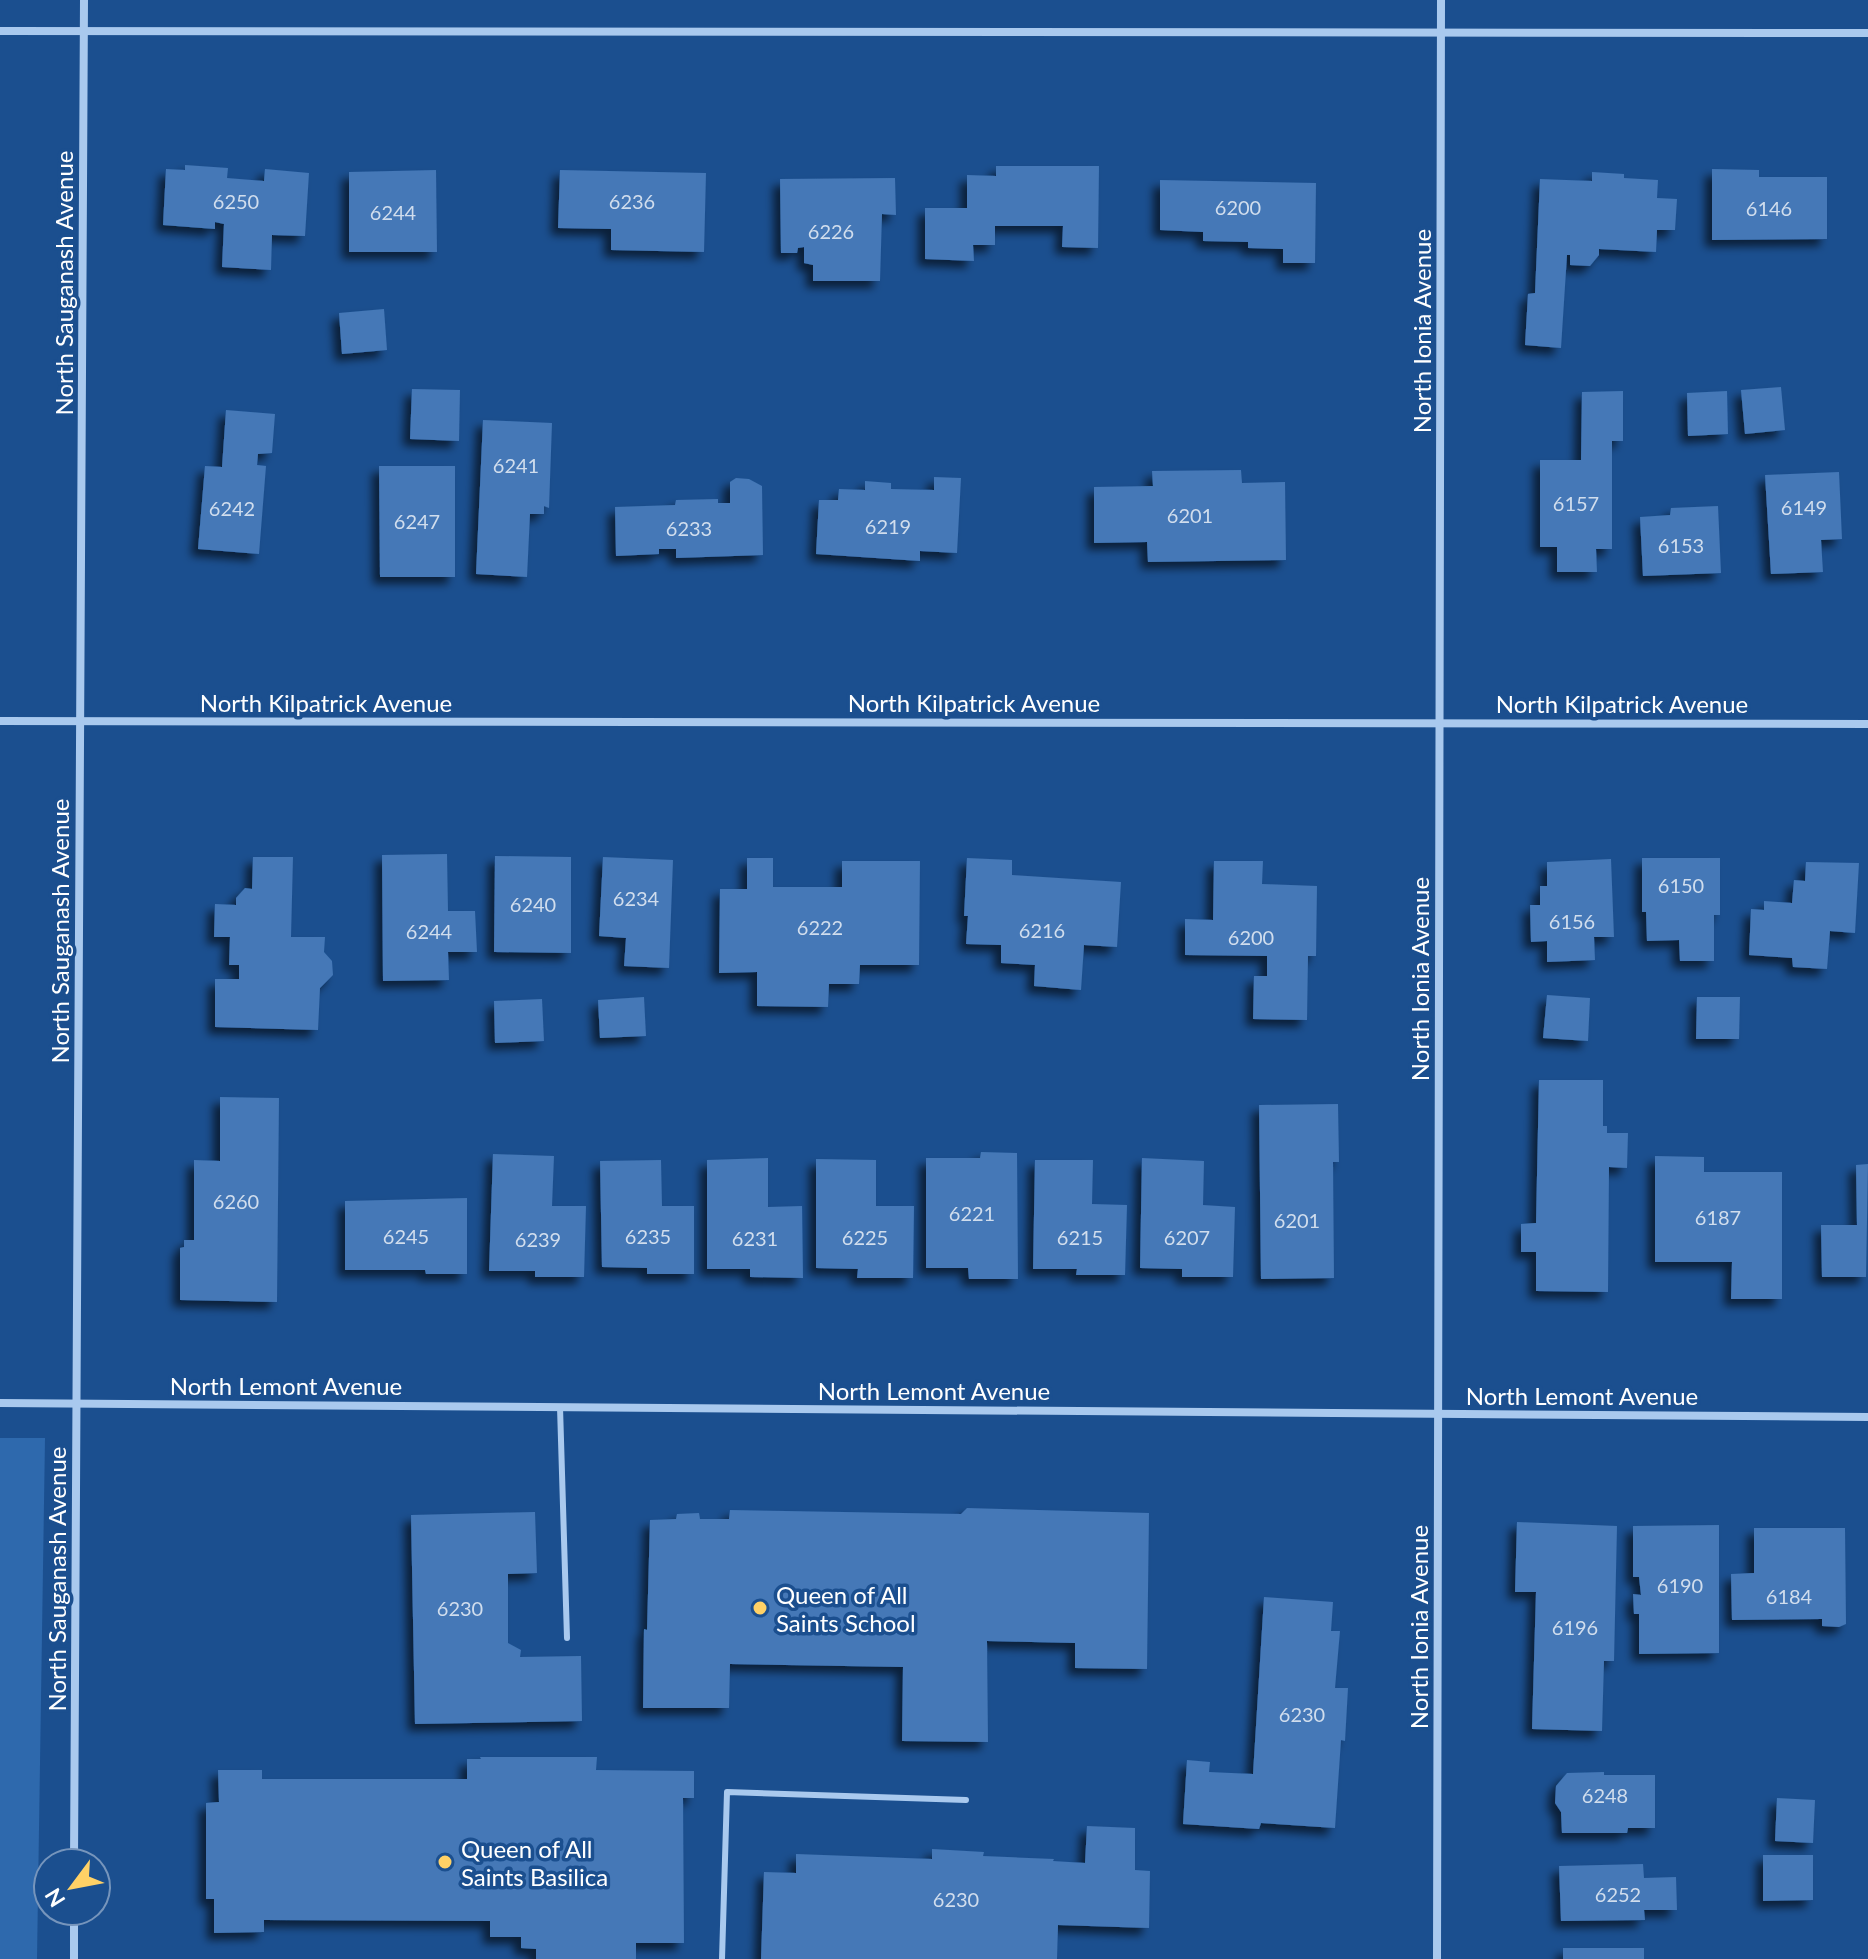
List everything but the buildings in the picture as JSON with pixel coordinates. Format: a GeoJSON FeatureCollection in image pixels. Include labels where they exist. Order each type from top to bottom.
{"type":"FeatureCollection","features":[{"type":"Feature","properties":{"kind":"street","name":"North Sauganash Avenue"},"geometry":{"type":"LineString","coordinates":[[74,1847],[84,0]]}},
{"type":"Feature","properties":{"kind":"street","name":"North Ionia Avenue"},"geometry":{"type":"LineString","coordinates":[[1437,1959],[1441,0]]}},
{"type":"Feature","properties":{"kind":"street"},"geometry":{"type":"LineString","coordinates":[[0,31],[1868,33]]}},
{"type":"Feature","properties":{"kind":"street","name":"North Kilpatrick Avenue"},"geometry":{"type":"LineString","coordinates":[[0,721],[1868,724]]}},
{"type":"Feature","properties":{"kind":"street","name":"North Lemont Avenue"},"geometry":{"type":"LineString","coordinates":[[0,1403],[1868,1417]]}},
{"type":"Feature","properties":{"kind":"street"},"geometry":{"type":"LineString","coordinates":[[74,1927],[74,1959]]}},
{"type":"Feature","properties":{"kind":"lane"},"geometry":{"type":"LineString","coordinates":[[560,1407],[567,1638]]}},
{"type":"Feature","properties":{"kind":"lane"},"geometry":{"type":"LineString","coordinates":[[722,1959],[727,1792],[966,1800]]}},
{"type":"Feature","properties":{"kind":"shaded area"},"geometry":{"type":"Polygon","coordinates":[[[0,1438],[45,1438],[39,1847],[32,1847],[32,1927],[37,1927],[37,1959],[0,1959],[0,1438]]]}},
{"type":"Feature","properties":{"kind":"place","name":"Queen of All Saints School"},"geometry":{"type":"Point","coordinates":[760,1608]}},
{"type":"Feature","properties":{"kind":"place","name":"Queen of All Saints Basilica"},"geometry":{"type":"Point","coordinates":[445,1862]}}]}
